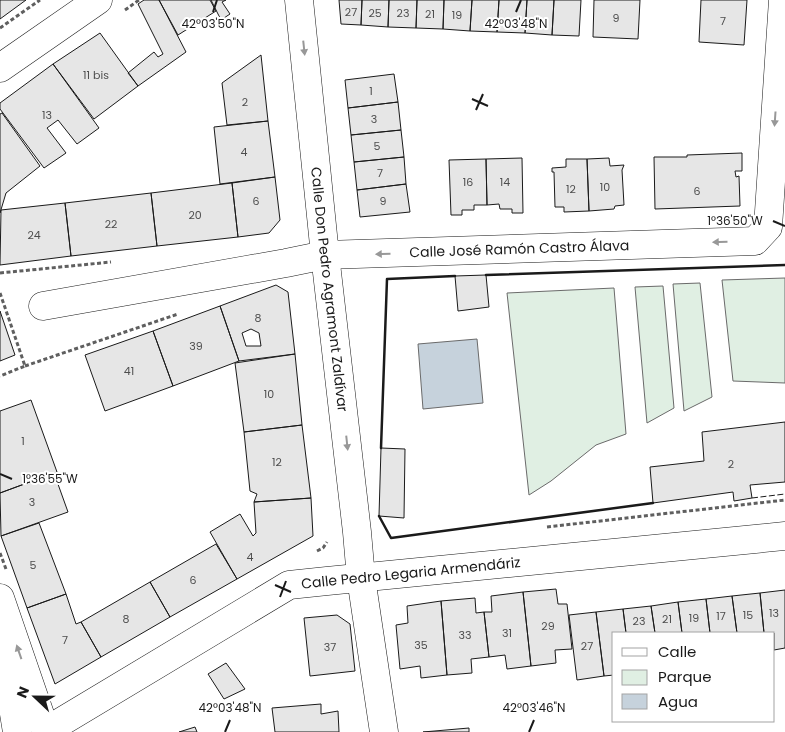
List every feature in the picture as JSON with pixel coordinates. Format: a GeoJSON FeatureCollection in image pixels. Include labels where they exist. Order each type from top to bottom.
{"type":"FeatureCollection","features":[{"type":"Feature","properties":{"kind":"street"},"geometry":{"type":"LineString","coordinates":[[0,68],[98,0]]}},
{"type":"Feature","properties":{"kind":"street","name":"Calle Don Pedro Agramont Zaldívar"},"geometry":{"type":"LineString","coordinates":[[299,0],[361,578],[384,732]]}},
{"type":"Feature","properties":{"kind":"street","name":"Calle José Ramón Castro Álava"},"geometry":{"type":"LineString","coordinates":[[43,306],[325,255],[755,241],[768,227],[782,0]]}},
{"type":"Feature","properties":{"kind":"street","name":"Calle Pedro Legaria Armendáriz"},"geometry":{"type":"LineString","coordinates":[[46,732],[289,585],[785,536]]}},
{"type":"Feature","properties":{"kind":"street"},"geometry":{"type":"LineString","coordinates":[[3,585],[46,732]]}},
{"type":"Feature","properties":{"kind":"street"},"geometry":{"type":"LineString","coordinates":[[0,653],[6,703],[17,732]]}},
{"type":"Feature","properties":{"kind":"path"},"geometry":{"type":"LineString","coordinates":[[0,28],[40,0]]}},
{"type":"Feature","properties":{"kind":"path"},"geometry":{"type":"LineString","coordinates":[[0,274],[118,261]]}},
{"type":"Feature","properties":{"kind":"path"},"geometry":{"type":"LineString","coordinates":[[0,293],[25,366]]}},
{"type":"Feature","properties":{"kind":"path"},"geometry":{"type":"LineString","coordinates":[[0,376],[185,312]]}},
{"type":"Feature","properties":{"kind":"path"},"geometry":{"type":"LineString","coordinates":[[547,527],[785,500]]}},
{"type":"Feature","properties":{"kind":"path"},"geometry":{"type":"LineString","coordinates":[[315,552],[323,548],[331,535]]}},
{"type":"Feature","properties":{"kind":"path"},"geometry":{"type":"LineString","coordinates":[[0,553],[3,585]]}},
{"type":"Feature","properties":{"kind":"green space"},"geometry":{"type":"Polygon","coordinates":[[[785,278],[785,383],[733,381],[722,280],[785,278]]]}},
{"type":"Feature","properties":{"kind":"green space"},"geometry":{"type":"Polygon","coordinates":[[[700,283],[712,397],[684,411],[673,284],[700,283]]]}},
{"type":"Feature","properties":{"kind":"green space"},"geometry":{"type":"Polygon","coordinates":[[[663,286],[674,408],[647,423],[635,287],[663,286]]]}},
{"type":"Feature","properties":{"kind":"green space"},"geometry":{"type":"Polygon","coordinates":[[[614,288],[626,434],[596,445],[551,481],[529,495],[507,293],[614,288]]]}},
{"type":"Feature","properties":{"kind":"water"},"geometry":{"type":"Polygon","coordinates":[[[477,339],[483,403],[423,409],[418,344],[477,339]]]}},
{"type":"Feature","properties":{"kind":"building"},"geometry":{"type":"Polygon","coordinates":[[[0,0],[26,0],[0,19],[0,0]]]}},
{"type":"Feature","properties":{"kind":"building"},"geometry":{"type":"Polygon","coordinates":[[[144,0],[159,0],[186,52],[138,86],[128,73],[154,52],[158,57],[163,54],[138,4],[144,0]]]}},
{"type":"Feature","properties":{"kind":"building"},"geometry":{"type":"Polygon","coordinates":[[[159,0],[210,0],[216,11],[178,35],[159,0]]]}},
{"type":"Feature","properties":{"kind":"building"},"geometry":{"type":"Polygon","coordinates":[[[211,0],[226,0],[222,2],[230,14],[221,20],[211,0]]]}},
{"type":"Feature","properties":{"kind":"building"},"geometry":{"type":"Polygon","coordinates":[[[339,0],[362,0],[361,25],[341,24],[339,0]]]}},
{"type":"Feature","properties":{"kind":"building"},"geometry":{"type":"Polygon","coordinates":[[[362,0],[389,0],[388,27],[361,25],[362,0]]]}},
{"type":"Feature","properties":{"kind":"building"},"geometry":{"type":"Polygon","coordinates":[[[389,0],[417,0],[416,28],[388,27],[389,0]]]}},
{"type":"Feature","properties":{"kind":"building"},"geometry":{"type":"Polygon","coordinates":[[[417,0],[444,0],[443,29],[416,28],[417,0]]]}},
{"type":"Feature","properties":{"kind":"building"},"geometry":{"type":"Polygon","coordinates":[[[444,0],[472,0],[470,31],[443,29],[444,0]]]}},
{"type":"Feature","properties":{"kind":"building"},"geometry":{"type":"Polygon","coordinates":[[[472,0],[499,0],[497,32],[470,31],[472,0]]]}},
{"type":"Feature","properties":{"kind":"building"},"geometry":{"type":"Polygon","coordinates":[[[499,0],[527,0],[525,33],[497,32],[499,0]]]}},
{"type":"Feature","properties":{"kind":"building"},"geometry":{"type":"Polygon","coordinates":[[[527,0],[554,0],[552,35],[525,33],[527,0]]]}},
{"type":"Feature","properties":{"kind":"building"},"geometry":{"type":"Polygon","coordinates":[[[554,0],[581,0],[579,36],[552,35],[554,0]]]}},
{"type":"Feature","properties":{"kind":"building"},"geometry":{"type":"Polygon","coordinates":[[[594,0],[640,0],[638,39],[593,37],[594,0]]]}},
{"type":"Feature","properties":{"kind":"building"},"geometry":{"type":"Polygon","coordinates":[[[701,0],[747,0],[744,45],[699,42],[701,0]]]}},
{"type":"Feature","properties":{"kind":"building"},"geometry":{"type":"Polygon","coordinates":[[[100,33],[138,86],[94,119],[53,64],[100,33]]]}},
{"type":"Feature","properties":{"kind":"building"},"geometry":{"type":"Polygon","coordinates":[[[261,55],[268,121],[227,125],[222,83],[261,55]]]}},
{"type":"Feature","properties":{"kind":"building"},"geometry":{"type":"Polygon","coordinates":[[[53,64],[99,128],[77,144],[58,120],[47,128],[66,153],[44,168],[0,109],[0,103],[53,64]]]}},
{"type":"Feature","properties":{"kind":"building"},"geometry":{"type":"Polygon","coordinates":[[[394,74],[398,102],[348,108],[345,80],[394,74]]]}},
{"type":"Feature","properties":{"kind":"building"},"geometry":{"type":"Polygon","coordinates":[[[398,102],[401,130],[351,135],[348,108],[398,102]]]}},
{"type":"Feature","properties":{"kind":"building"},"geometry":{"type":"Polygon","coordinates":[[[2,113],[40,166],[6,193],[0,213],[0,114],[2,113]]]}},
{"type":"Feature","properties":{"kind":"building"},"geometry":{"type":"Polygon","coordinates":[[[268,121],[275,177],[220,184],[214,127],[268,121]]]}},
{"type":"Feature","properties":{"kind":"building"},"geometry":{"type":"Polygon","coordinates":[[[401,130],[404,157],[354,162],[351,135],[401,130]]]}},
{"type":"Feature","properties":{"kind":"building"},"geometry":{"type":"Polygon","coordinates":[[[742,153],[742,171],[735,171],[736,177],[739,176],[740,206],[655,209],[654,157],[742,153]]]}},
{"type":"Feature","properties":{"kind":"building"},"geometry":{"type":"Polygon","coordinates":[[[404,157],[406,184],[357,190],[354,162],[404,157]]]}},
{"type":"Feature","properties":{"kind":"building"},"geometry":{"type":"Polygon","coordinates":[[[522,158],[523,213],[512,213],[512,209],[500,209],[499,204],[487,205],[486,159],[522,158]]]}},
{"type":"Feature","properties":{"kind":"building"},"geometry":{"type":"Polygon","coordinates":[[[609,158],[610,166],[624,165],[622,170],[624,205],[615,206],[614,209],[589,211],[587,159],[609,158]]]}},
{"type":"Feature","properties":{"kind":"building"},"geometry":{"type":"Polygon","coordinates":[[[486,159],[487,205],[474,205],[474,210],[462,210],[462,215],[451,215],[449,160],[486,159]]]}},
{"type":"Feature","properties":{"kind":"building"},"geometry":{"type":"Polygon","coordinates":[[[566,159],[587,159],[589,211],[564,212],[564,207],[555,207],[554,172],[552,172],[552,168],[566,167],[566,159]]]}},
{"type":"Feature","properties":{"kind":"building"},"geometry":{"type":"Polygon","coordinates":[[[275,177],[280,220],[269,233],[238,237],[232,183],[275,177]]]}},
{"type":"Feature","properties":{"kind":"building"},"geometry":{"type":"Polygon","coordinates":[[[232,183],[238,237],[157,246],[151,193],[232,183]]]}},
{"type":"Feature","properties":{"kind":"building"},"geometry":{"type":"Polygon","coordinates":[[[406,184],[410,212],[360,217],[357,190],[406,184]]]}},
{"type":"Feature","properties":{"kind":"building"},"geometry":{"type":"Polygon","coordinates":[[[151,193],[157,246],[71,256],[65,203],[151,193]]]}},
{"type":"Feature","properties":{"kind":"building"},"geometry":{"type":"Polygon","coordinates":[[[65,203],[71,256],[0,265],[1,210],[65,203]]]}},
{"type":"Feature","properties":{"kind":"building"},"geometry":{"type":"Polygon","coordinates":[[[486,275],[489,307],[458,311],[455,276],[486,275]]]}},
{"type":"Feature","properties":{"kind":"building"},"geometry":{"type":"Polygon","coordinates":[[[276,285],[288,292],[295,354],[239,361],[220,306],[276,285]],[[251,329],[242,333],[246,346],[261,346],[259,333],[251,329]]]}},
{"type":"Feature","properties":{"kind":"building"},"geometry":{"type":"Polygon","coordinates":[[[220,306],[239,361],[173,386],[153,331],[220,306]]]}},
{"type":"Feature","properties":{"kind":"building"},"geometry":{"type":"Polygon","coordinates":[[[0,311],[15,355],[0,361],[0,311]]]}},
{"type":"Feature","properties":{"kind":"building"},"geometry":{"type":"Polygon","coordinates":[[[153,331],[173,386],[105,411],[85,355],[153,331]]]}},
{"type":"Feature","properties":{"kind":"building"},"geometry":{"type":"Polygon","coordinates":[[[295,354],[302,425],[244,432],[235,363],[295,354]]]}},
{"type":"Feature","properties":{"kind":"building"},"geometry":{"type":"Polygon","coordinates":[[[31,400],[57,472],[0,493],[0,411],[31,400]]]}},
{"type":"Feature","properties":{"kind":"building"},"geometry":{"type":"Polygon","coordinates":[[[785,422],[785,482],[750,485],[752,498],[734,501],[733,492],[653,503],[650,467],[704,461],[702,432],[785,422]]]}},
{"type":"Feature","properties":{"kind":"building"},"geometry":{"type":"Polygon","coordinates":[[[302,425],[311,498],[254,502],[257,494],[250,491],[244,432],[302,425]]]}},
{"type":"Feature","properties":{"kind":"building"},"geometry":{"type":"Polygon","coordinates":[[[381,448],[405,449],[404,518],[379,516],[381,448]]]}},
{"type":"Feature","properties":{"kind":"building"},"geometry":{"type":"Polygon","coordinates":[[[54,473],[68,512],[1,536],[0,493],[54,473]]]}},
{"type":"Feature","properties":{"kind":"building"},"geometry":{"type":"Polygon","coordinates":[[[311,498],[313,536],[237,579],[210,532],[240,514],[253,536],[256,533],[254,502],[311,498]]]}},
{"type":"Feature","properties":{"kind":"building"},"geometry":{"type":"Polygon","coordinates":[[[39,523],[66,594],[27,608],[1,536],[39,523]]]}},
{"type":"Feature","properties":{"kind":"building"},"geometry":{"type":"Polygon","coordinates":[[[216,544],[237,579],[170,617],[150,582],[216,544]]]}},
{"type":"Feature","properties":{"kind":"building"},"geometry":{"type":"Polygon","coordinates":[[[150,582],[170,617],[101,657],[81,622],[150,582]]]}},
{"type":"Feature","properties":{"kind":"building"},"geometry":{"type":"Polygon","coordinates":[[[556,589],[558,604],[567,604],[572,649],[555,650],[556,663],[531,666],[523,592],[556,589]]]}},
{"type":"Feature","properties":{"kind":"building"},"geometry":{"type":"Polygon","coordinates":[[[785,590],[785,648],[775,650],[775,632],[764,632],[760,593],[785,590]]]}},
{"type":"Feature","properties":{"kind":"building"},"geometry":{"type":"Polygon","coordinates":[[[523,592],[531,666],[507,669],[505,655],[489,657],[484,612],[492,612],[491,596],[523,592]]]}},
{"type":"Feature","properties":{"kind":"building"},"geometry":{"type":"Polygon","coordinates":[[[760,593],[764,632],[737,632],[732,596],[760,593]]]}},
{"type":"Feature","properties":{"kind":"building"},"geometry":{"type":"Polygon","coordinates":[[[66,594],[76,624],[81,622],[101,657],[55,684],[27,608],[66,594]]]}},
{"type":"Feature","properties":{"kind":"building"},"geometry":{"type":"Polygon","coordinates":[[[732,596],[737,632],[710,632],[706,599],[732,596]]]}},
{"type":"Feature","properties":{"kind":"building"},"geometry":{"type":"Polygon","coordinates":[[[475,598],[476,613],[484,612],[489,657],[471,659],[472,673],[447,675],[441,601],[475,598]]]}},
{"type":"Feature","properties":{"kind":"building"},"geometry":{"type":"Polygon","coordinates":[[[706,599],[710,632],[682,632],[678,602],[706,599]]]}},
{"type":"Feature","properties":{"kind":"building"},"geometry":{"type":"Polygon","coordinates":[[[441,601],[447,675],[421,678],[420,666],[400,669],[396,625],[408,623],[407,606],[441,601]]]}},
{"type":"Feature","properties":{"kind":"building"},"geometry":{"type":"Polygon","coordinates":[[[678,602],[682,632],[655,632],[651,606],[678,602]]]}},
{"type":"Feature","properties":{"kind":"building"},"geometry":{"type":"Polygon","coordinates":[[[651,606],[655,632],[626,632],[623,609],[651,606]]]}},
{"type":"Feature","properties":{"kind":"building"},"geometry":{"type":"Polygon","coordinates":[[[623,609],[626,632],[612,632],[612,675],[604,676],[596,612],[623,609]]]}},
{"type":"Feature","properties":{"kind":"building"},"geometry":{"type":"Polygon","coordinates":[[[596,612],[604,676],[577,680],[569,615],[596,612]]]}},
{"type":"Feature","properties":{"kind":"building"},"geometry":{"type":"Polygon","coordinates":[[[337,615],[350,624],[355,671],[310,676],[304,618],[337,615]]]}},
{"type":"Feature","properties":{"kind":"building"},"geometry":{"type":"Polygon","coordinates":[[[226,663],[245,689],[224,699],[208,674],[226,663]]]}},
{"type":"Feature","properties":{"kind":"building"},"geometry":{"type":"Polygon","coordinates":[[[321,704],[321,714],[338,711],[339,732],[275,732],[272,708],[321,704]]]}},
{"type":"Feature","properties":{"kind":"building"},"geometry":{"type":"Polygon","coordinates":[[[195,727],[197,732],[179,732],[195,727]]]}},
{"type":"Feature","properties":{"kind":"building"},"geometry":{"type":"Polygon","coordinates":[[[469,728],[469,732],[423,732],[469,728]]]}},
{"type":"Feature","properties":{"kind":"fence"},"geometry":{"type":"LineString","coordinates":[[752,498],[785,494]]}},
{"type":"Feature","properties":{"kind":"wall"},"geometry":{"type":"LineString","coordinates":[[486,275],[785,265]]}},
{"type":"Feature","properties":{"kind":"wall"},"geometry":{"type":"LineString","coordinates":[[381,448],[387,279],[455,276]]}},
{"type":"Feature","properties":{"kind":"wall"},"geometry":{"type":"LineString","coordinates":[[379,516],[391,538],[653,503]]}}]}
